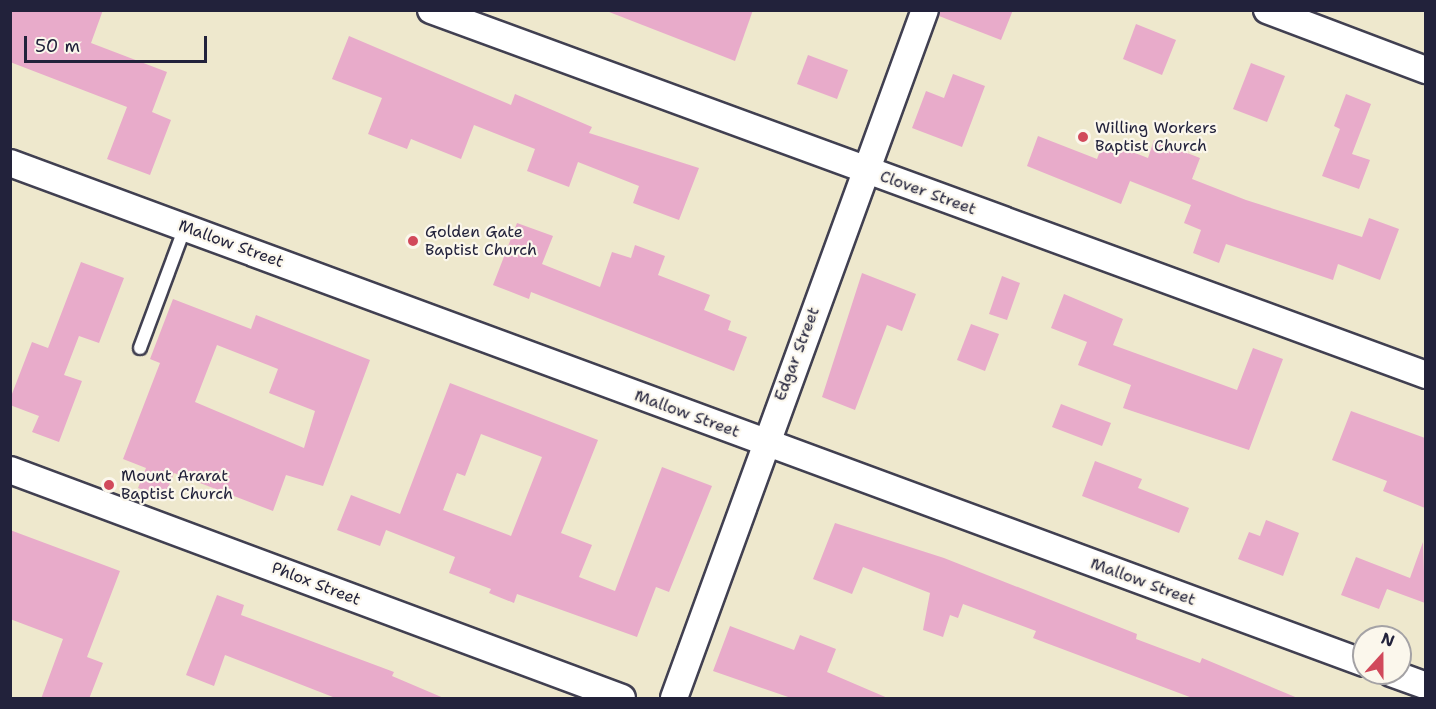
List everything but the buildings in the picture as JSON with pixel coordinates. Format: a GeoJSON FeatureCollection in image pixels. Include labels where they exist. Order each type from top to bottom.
{"type":"FeatureCollection","features":[{"type":"Feature","properties":{"kind":"street","name":"Clover Street"},"geometry":{"type":"LineString","coordinates":[[430,10],[1425,375]]}},
{"type":"Feature","properties":{"kind":"street","name":"Edgar Street"},"geometry":{"type":"LineString","coordinates":[[674,699],[764,442],[925,10]]}},
{"type":"Feature","properties":{"kind":"street"},"geometry":{"type":"LineString","coordinates":[[1266,10],[1425,70]]}},
{"type":"Feature","properties":{"kind":"street","name":"Mallow Street"},"geometry":{"type":"LineString","coordinates":[[10,163],[1352,659]]}},
{"type":"Feature","properties":{"kind":"street","name":"Phlox Street"},"geometry":{"type":"LineString","coordinates":[[10,470],[622,699]]}},
{"type":"Feature","properties":{"kind":"lane"},"geometry":{"type":"LineString","coordinates":[[140,348],[185,227]]}},
{"type":"Feature","properties":{"kind":"place","name":"Willing Workers Baptist Church"},"geometry":{"type":"Point","coordinates":[1083,137]}},
{"type":"Feature","properties":{"kind":"place","name":"Golden Gate Baptist Church"},"geometry":{"type":"Point","coordinates":[413,241]}},
{"type":"Feature","properties":{"kind":"place","name":"Mount Ararat Baptist Church"},"geometry":{"type":"Point","coordinates":[109,485]}}]}
